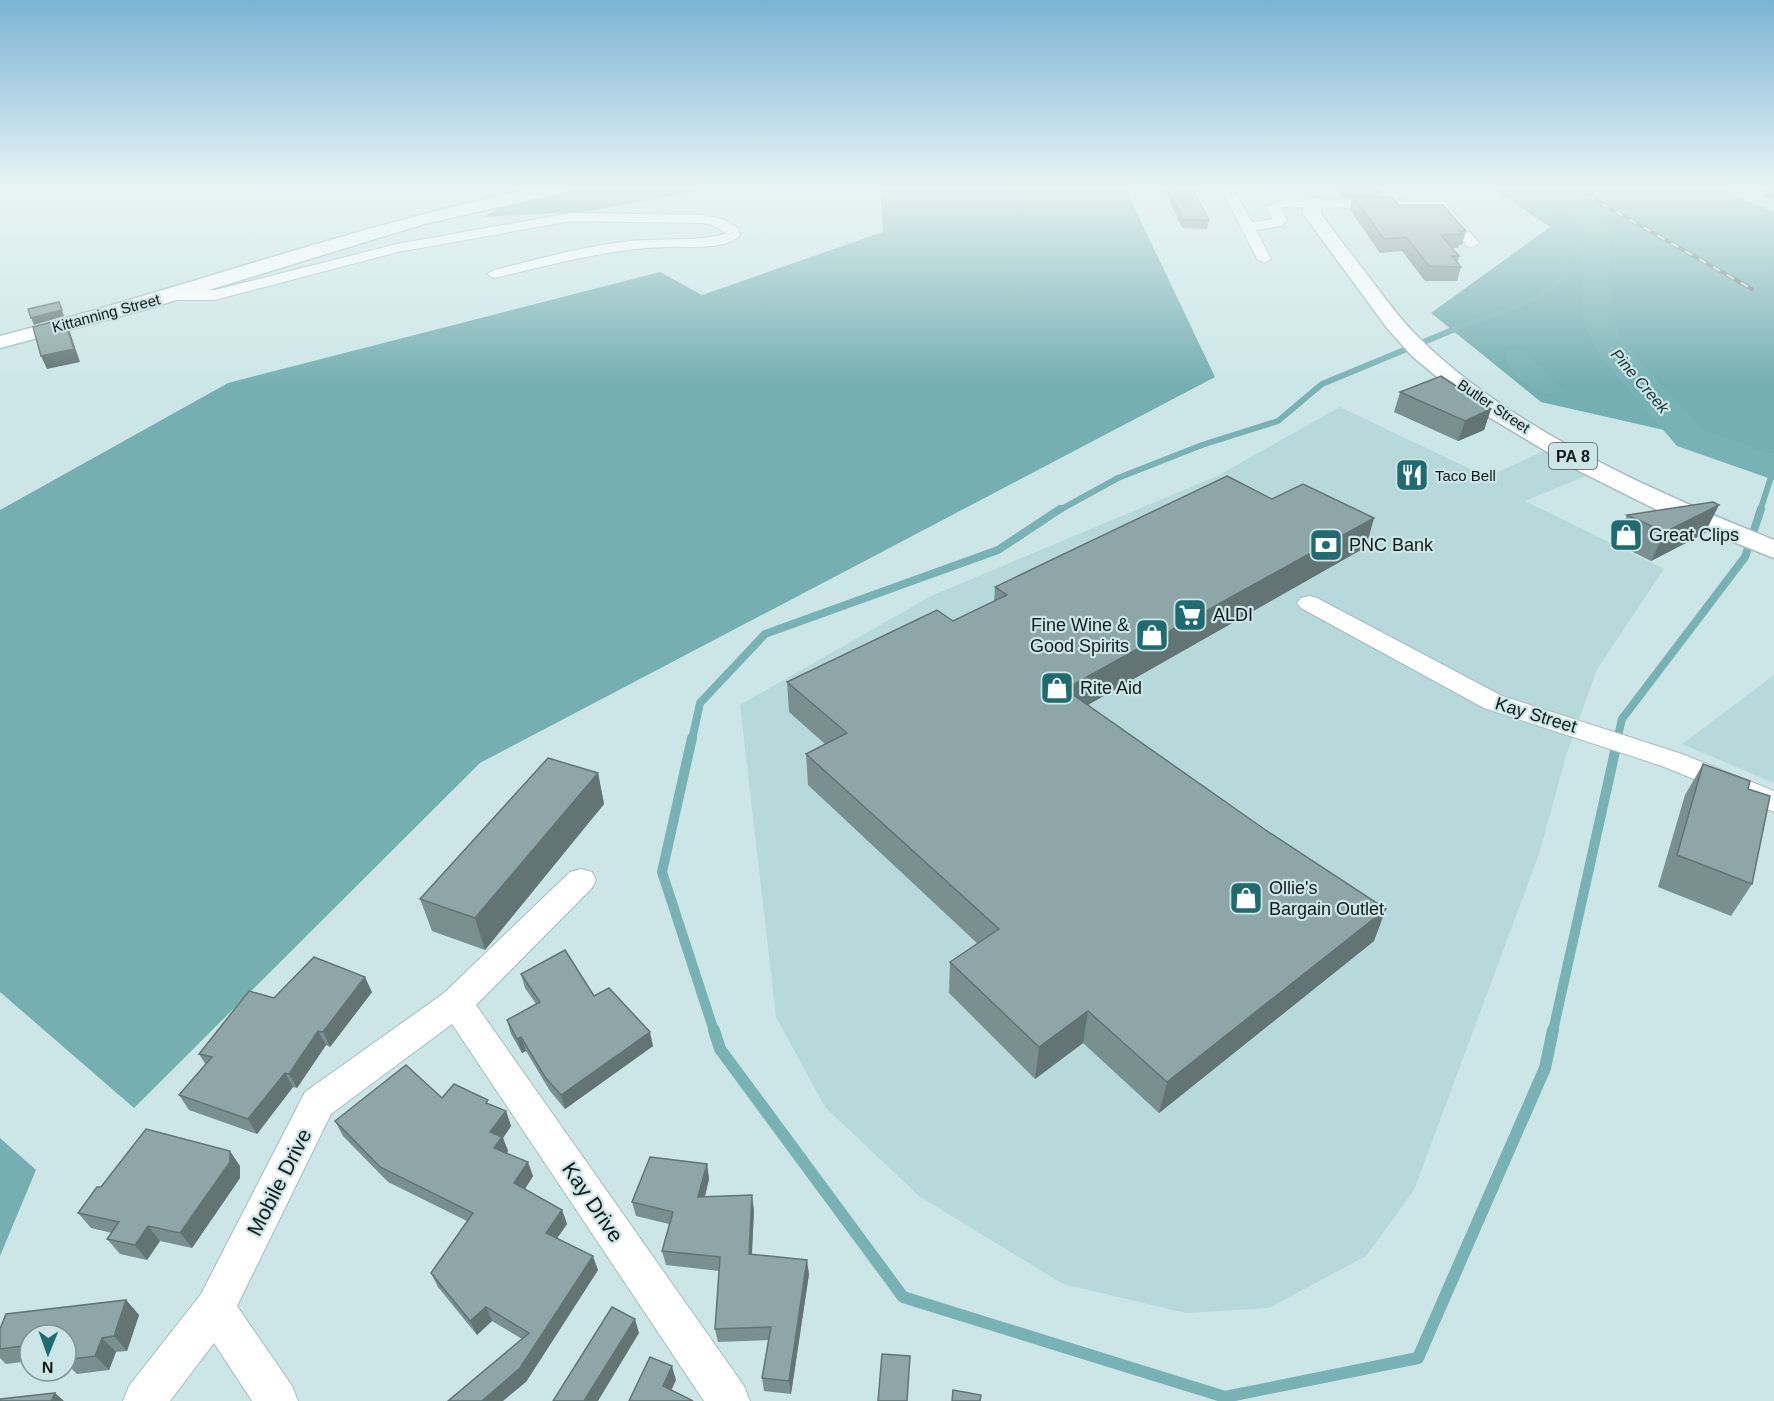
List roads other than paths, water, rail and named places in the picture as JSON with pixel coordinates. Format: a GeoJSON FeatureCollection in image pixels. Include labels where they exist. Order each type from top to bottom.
{"type":"FeatureCollection","features":[{"type":"Feature","properties":{"kind":"main road","name":"Kittanning Street"},"geometry":{"type":"LineString","coordinates":[[0,342],[313,253]]}},
{"type":"Feature","properties":{"kind":"main road","name":"Butler Street"},"geometry":{"type":"LineString","coordinates":[[1345,253],[1403,323],[1495,408],[1566,452],[1637,489],[1726,522],[1774,533]]}},
{"type":"Feature","properties":{"kind":"main road","name":"Butler Street"},"geometry":{"type":"LineString","coordinates":[[1362,253],[1403,323]]}},
{"type":"Feature","properties":{"kind":"main road","name":"Butler Street"},"geometry":{"type":"LineString","coordinates":[[1726,522],[1774,550]]}},
{"type":"Feature","properties":{"kind":"street"},"geometry":{"type":"LineString","coordinates":[[172,295],[215,295],[376,253]]}},
{"type":"Feature","properties":{"kind":"street"},"geometry":{"type":"LineString","coordinates":[[494,274],[586,253]]}},
{"type":"Feature","properties":{"kind":"street"},"geometry":{"type":"LineString","coordinates":[[1261,253],[1264,259]]}},
{"type":"Feature","properties":{"kind":"street","name":"Kay Street"},"geometry":{"type":"LineString","coordinates":[[1309,603],[1475,694],[1512,709],[1585,730],[1672,760],[1774,801]]}},
{"type":"Feature","properties":{"kind":"street","name":"Mobile Drive"},"geometry":{"type":"LineString","coordinates":[[144,1401],[215,1308],[318,1103],[456,1003],[581,880]]}},
{"type":"Feature","properties":{"kind":"street","name":"Kay Drive"},"geometry":{"type":"LineString","coordinates":[[456,1003],[729,1401]]}},
{"type":"Feature","properties":{"kind":"street"},"geometry":{"type":"LineString","coordinates":[[215,1308],[276,1401]]}},
{"type":"Feature","properties":{"kind":"waterway"},"geometry":{"type":"LineString","coordinates":[[1451,330],[1514,307],[1547,291],[1559,281],[1565,271],[1566,257],[1572,253]]}},
{"type":"Feature","properties":{"kind":"waterway","name":"Pine Creek"},"geometry":{"type":"LineString","coordinates":[[1595,253],[1599,323],[1612,350],[1690,438],[1774,468]]}},
{"type":"Feature","properties":{"kind":"waterway"},"geometry":{"type":"LineString","coordinates":[[1058,511],[1118,478],[1202,445],[1278,421],[1322,384],[1455,329]]}},
{"type":"Feature","properties":{"kind":"waterway"},"geometry":{"type":"LineString","coordinates":[[1760,511],[1774,468]]}},
{"type":"Feature","properties":{"kind":"waterway"},"geometry":{"type":"LineString","coordinates":[[692,740],[700,703],[765,634],[998,550],[1060,509]]}},
{"type":"Feature","properties":{"kind":"waterway"},"geometry":{"type":"LineString","coordinates":[[1617,740],[1622,719],[1745,557],[1761,509]]}},
{"type":"Feature","properties":{"kind":"waterway"},"geometry":{"type":"LineString","coordinates":[[692,738],[662,872],[714,1031]]}},
{"type":"Feature","properties":{"kind":"waterway"},"geometry":{"type":"LineString","coordinates":[[1553,1031],[1618,738]]}},
{"type":"Feature","properties":{"kind":"waterway"},"geometry":{"type":"LineString","coordinates":[[714,1030],[720,1049],[903,1297],[1225,1397],[1418,1358],[1545,1068],[1553,1030]]}},
{"type":"Feature","properties":{"kind":"railway"},"geometry":{"type":"LineString","coordinates":[[1689,253],[1752,289]]}},
{"type":"Feature","properties":{"kind":"place","name":"Taco Bell"},"geometry":{"type":"Point","coordinates":[1412,475]}},
{"type":"Feature","properties":{"kind":"place","name":"Great Clips"},"geometry":{"type":"Point","coordinates":[1626,535]}},
{"type":"Feature","properties":{"kind":"place","name":"PNC Bank"},"geometry":{"type":"Point","coordinates":[1326,545]}},
{"type":"Feature","properties":{"kind":"place","name":"ALDI"},"geometry":{"type":"Point","coordinates":[1190,615]}},
{"type":"Feature","properties":{"kind":"place","name":"Fine Wine & Good Spirits"},"geometry":{"type":"Point","coordinates":[1152,635]}},
{"type":"Feature","properties":{"kind":"place","name":"Rite Aid"},"geometry":{"type":"Point","coordinates":[1057,688]}},
{"type":"Feature","properties":{"kind":"place","name":"Ollie's Bargain Outlet"},"geometry":{"type":"Point","coordinates":[1246,898]}}]}
